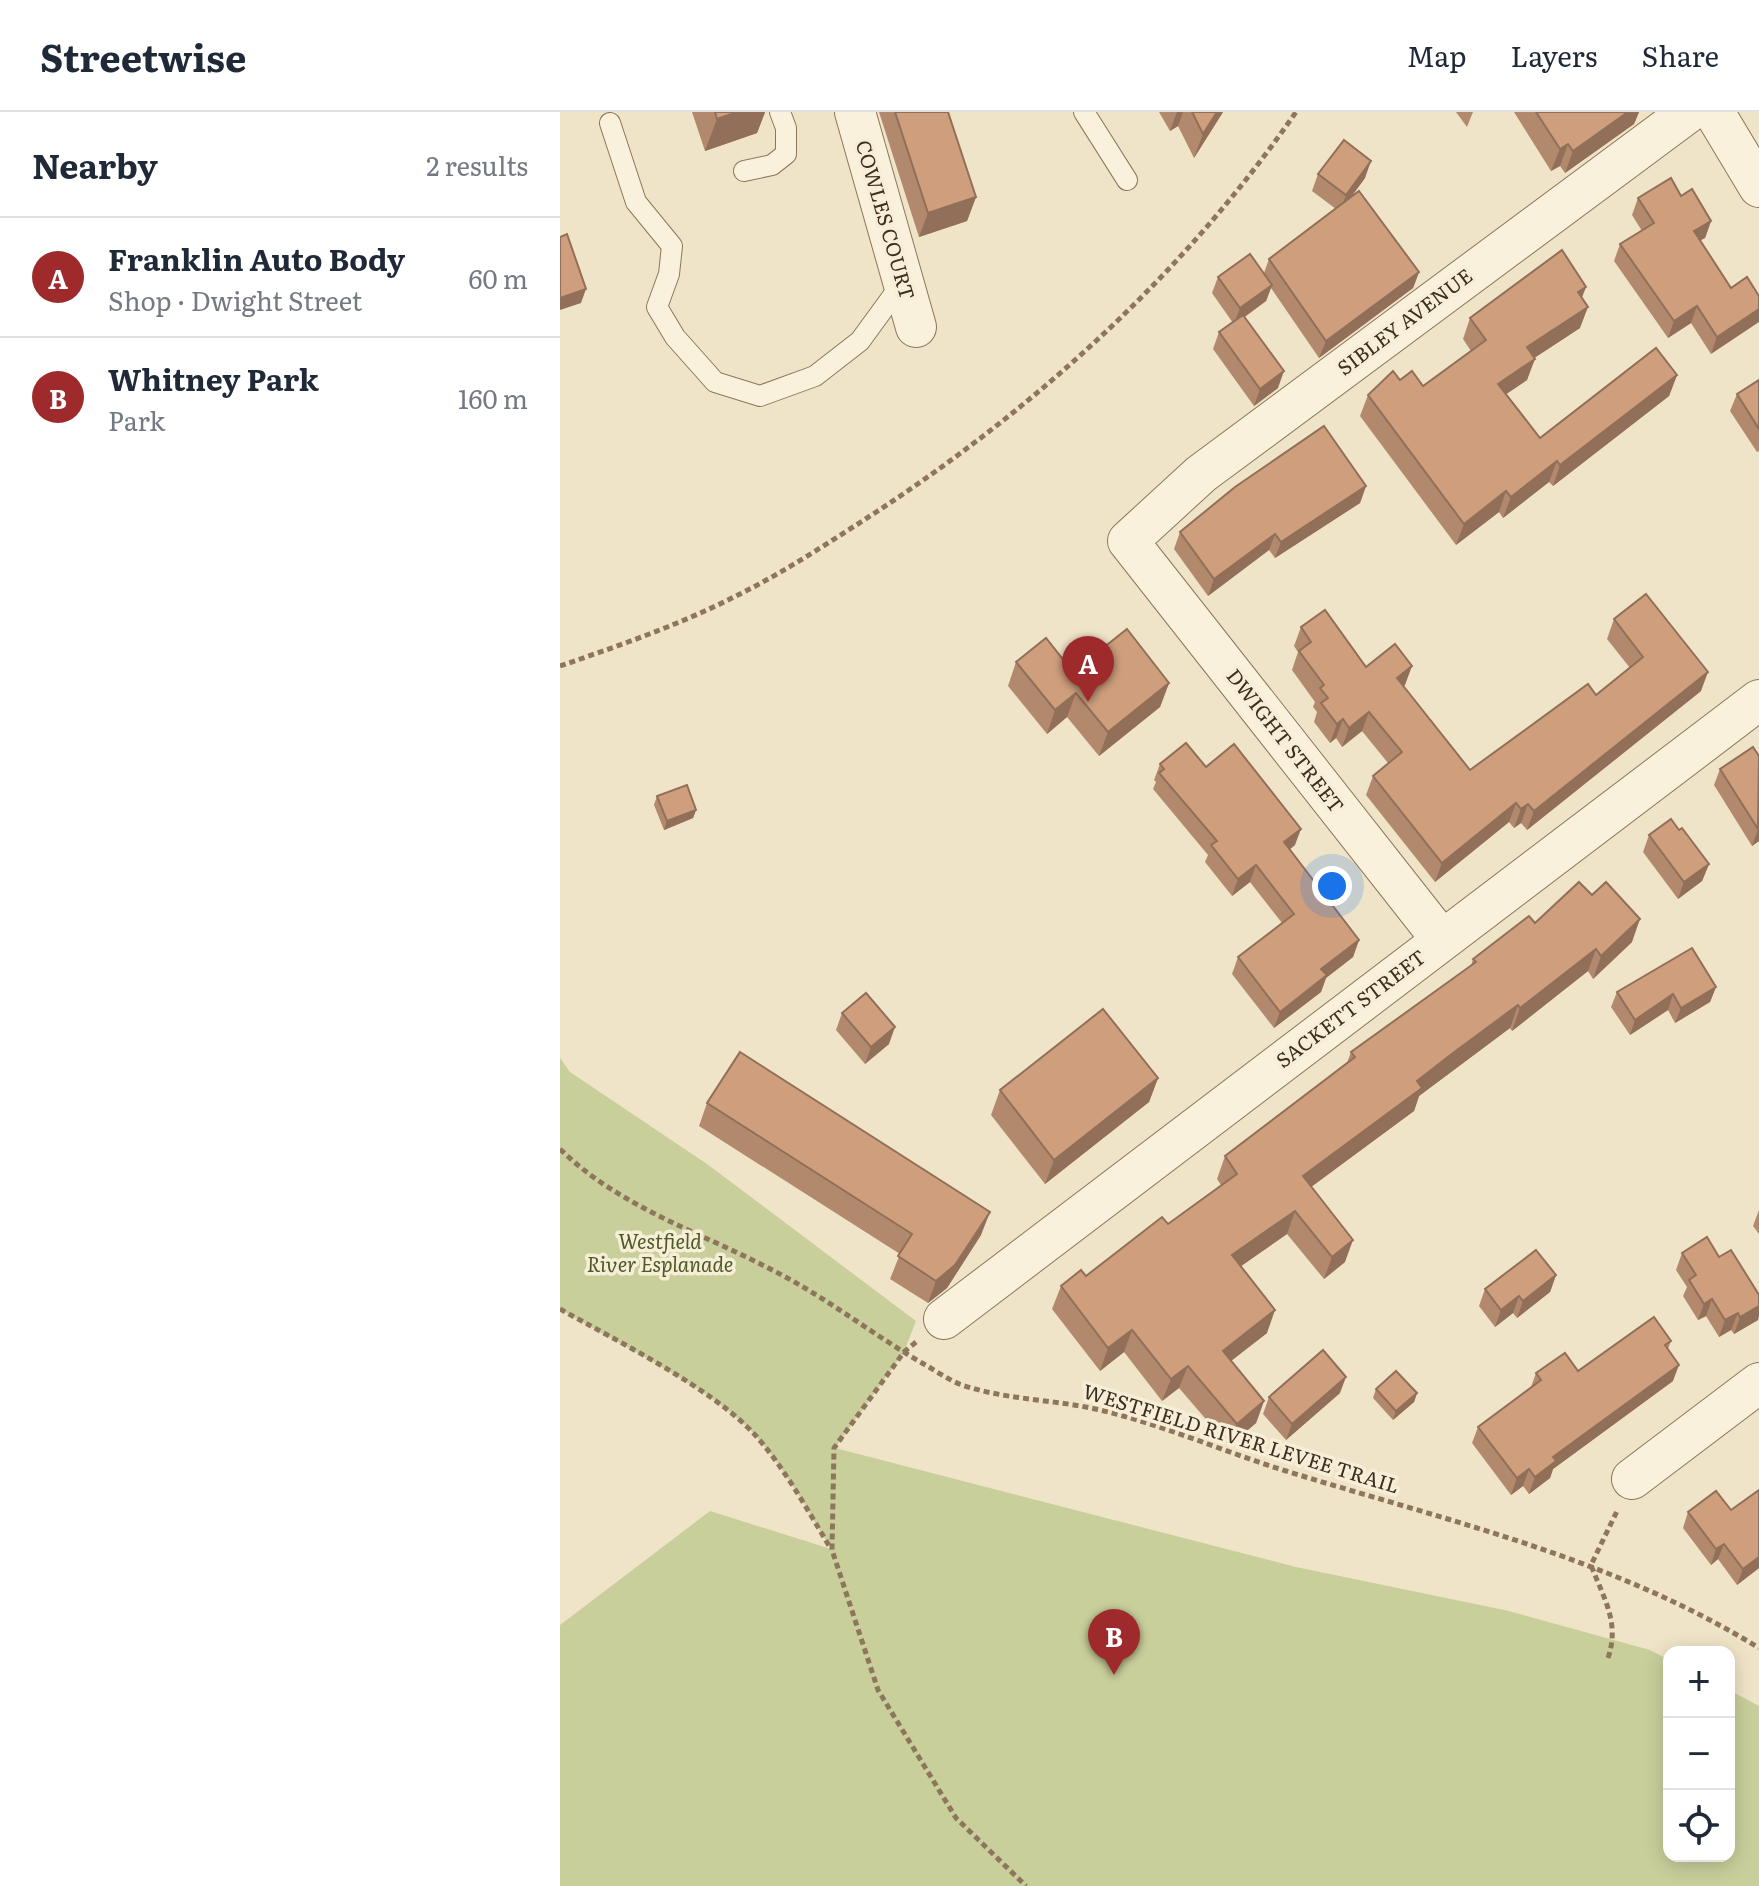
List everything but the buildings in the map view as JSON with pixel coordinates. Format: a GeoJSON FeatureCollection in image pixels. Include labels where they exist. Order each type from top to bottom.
{"type":"FeatureCollection","features":[{"type":"Feature","properties":{"kind":"street","name":"COWLES COURT"},"geometry":{"type":"LineString","coordinates":[[855,112],[916,327]]}},
{"type":"Feature","properties":{"kind":"street","name":"SIBLEY AVENUE"},"geometry":{"type":"LineString","coordinates":[[1128,541],[1201,474],[1689,112]]}},
{"type":"Feature","properties":{"kind":"street"},"geometry":{"type":"LineString","coordinates":[[1714,112],[1759,187]]}},
{"type":"Feature","properties":{"kind":"street","name":"DWIGHT STREET"},"geometry":{"type":"LineString","coordinates":[[1128,541],[1442,940]]}},
{"type":"Feature","properties":{"kind":"street","name":"SACKETT STREET"},"geometry":{"type":"LineString","coordinates":[[944,1319],[1759,700]]}},
{"type":"Feature","properties":{"kind":"street"},"geometry":{"type":"LineString","coordinates":[[1632,1479],[1759,1383]]}},
{"type":"Feature","properties":{"kind":"lane"},"geometry":{"type":"LineString","coordinates":[[744,171],[772,165],[786,154],[786,128],[780,112]]}},
{"type":"Feature","properties":{"kind":"lane"},"geometry":{"type":"LineString","coordinates":[[1084,112],[1127,180]]}},
{"type":"Feature","properties":{"kind":"lane"},"geometry":{"type":"LineString","coordinates":[[610,123],[636,202],[672,246],[669,274],[657,307],[675,337],[715,382],[760,396],[815,376],[860,341],[903,282]]}},
{"type":"Feature","properties":{"kind":"path"},"geometry":{"type":"LineString","coordinates":[[560,666],[745,592],[902,495],[1006,420],[1056,379],[1143,297],[1207,226],[1296,112]]}},
{"type":"Feature","properties":{"kind":"path","name":"WESTFIELD RIVER LEVEE TRAIL"},"geometry":{"type":"LineString","coordinates":[[560,1149],[592,1175],[658,1217],[779,1273],[959,1384],[1026,1401],[1074,1404],[1107,1412],[1591,1565],[1664,1595],[1759,1648]]}},
{"type":"Feature","properties":{"kind":"path"},"geometry":{"type":"LineString","coordinates":[[560,1309],[700,1392],[755,1435],[788,1479],[832,1550],[878,1690],[956,1818],[1026,1886]]}},
{"type":"Feature","properties":{"kind":"path"},"geometry":{"type":"LineString","coordinates":[[832,1550],[834,1448],[904,1352]]}},
{"type":"Feature","properties":{"kind":"path"},"geometry":{"type":"LineString","coordinates":[[1608,1658],[1615,1637],[1613,1617],[1591,1565],[1632,1479]]}},
{"type":"Feature","properties":{"kind":"green space","name":"Westfield River Esplanade"},"geometry":{"type":"Polygon","coordinates":[[[560,1058],[570,1072],[707,1164],[916,1321],[904,1352],[835,1448],[1296,1567],[1509,1611],[1650,1650],[1663,1657],[1663,1862],[1735,1862],[1735,1693],[1759,1706],[1759,1886],[560,1886],[560,1625],[710,1511],[831,1549],[777,1463],[738,1418],[690,1384],[560,1309],[560,1058]]]}},
{"type":"Feature","properties":{"kind":"place","name":"Franklin Auto Body"},"geometry":{"type":"Point","coordinates":[1088,702]}},
{"type":"Feature","properties":{"kind":"place","name":"Whitney Park"},"geometry":{"type":"Point","coordinates":[1114,1675]}}]}
